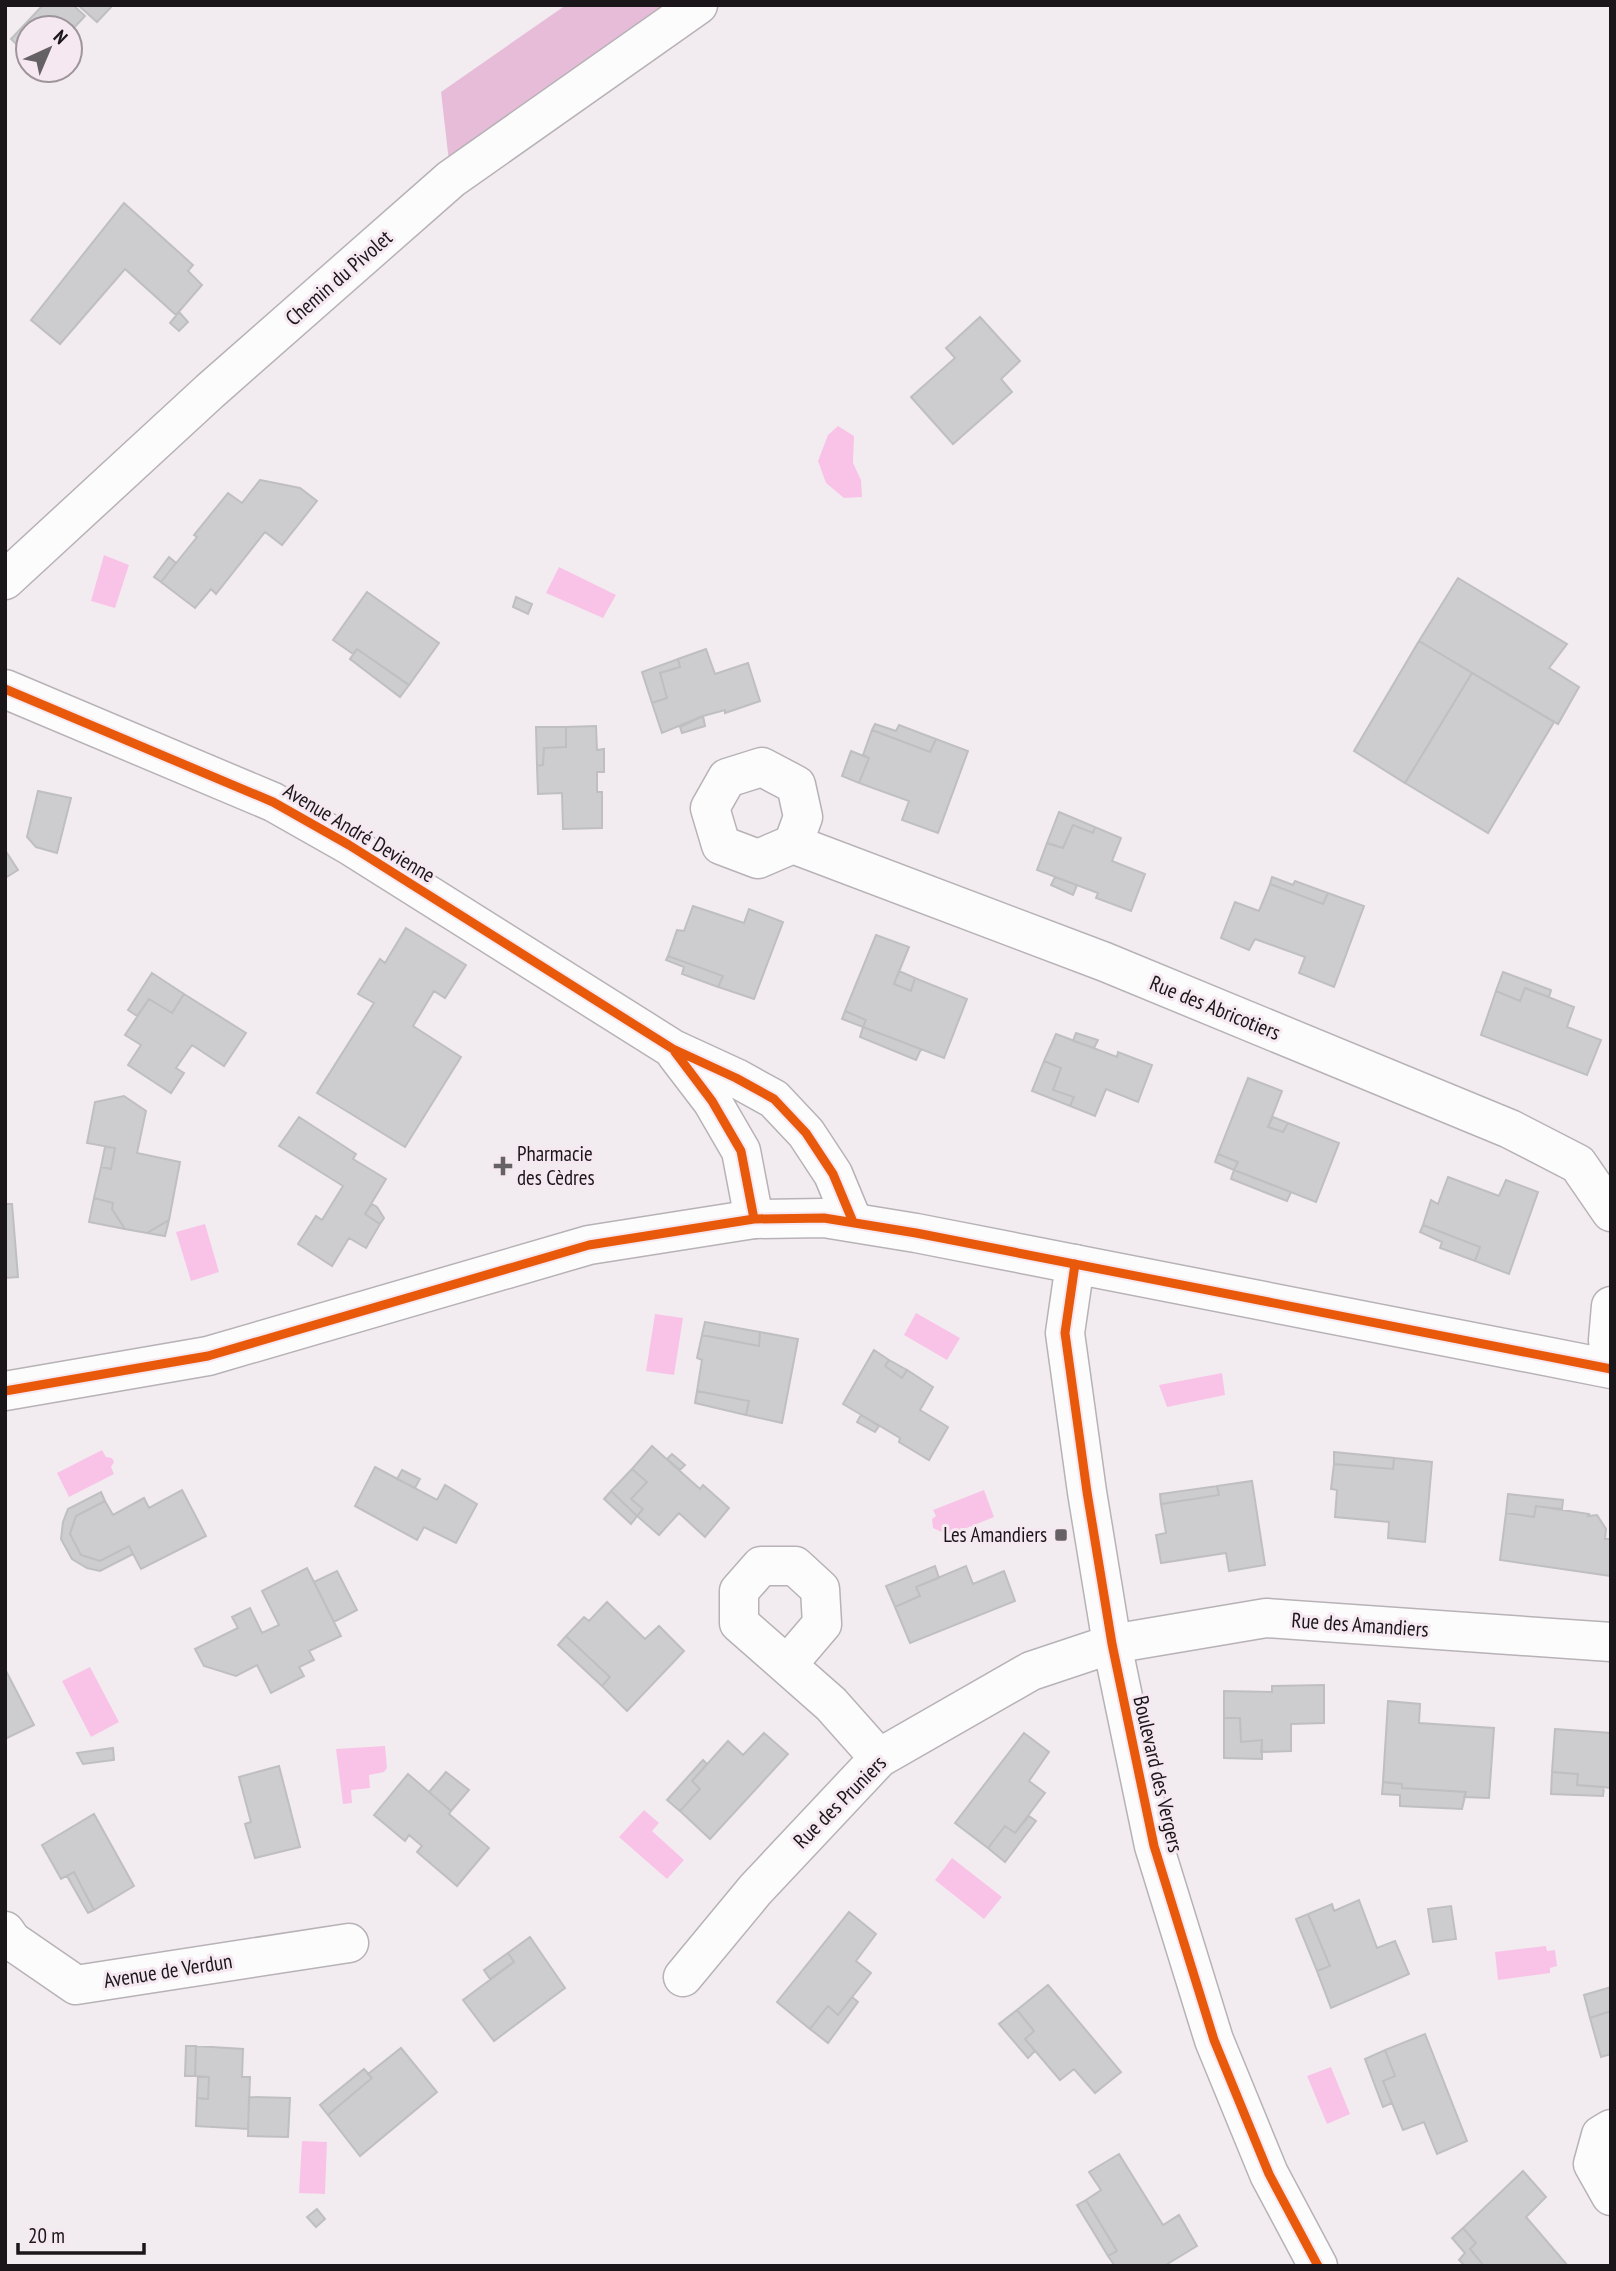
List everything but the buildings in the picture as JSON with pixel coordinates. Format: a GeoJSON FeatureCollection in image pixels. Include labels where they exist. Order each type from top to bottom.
{"type":"FeatureCollection","features":[{"type":"Feature","properties":{"kind":"street","name":"Chemin du Pivolet"},"geometry":{"type":"LineString","coordinates":[[5,580],[210,391],[451,178],[698,5]]}},
{"type":"Feature","properties":{"kind":"street","name":"Avenue André Devienne"},"geometry":{"type":"LineString","coordinates":[[5,688],[284,808],[349,845],[673,1049],[774,1099],[806,1133],[833,1174],[853,1222]]}},
{"type":"Feature","properties":{"kind":"street","name":"Rue des Abricotiers"},"geometry":{"type":"LineString","coordinates":[[793,844],[1105,962],[1510,1129],[1578,1164],[1611,1212]]}},
{"type":"Feature","properties":{"kind":"street","name":"Avenue André Devienne"},"geometry":{"type":"LineString","coordinates":[[673,1049],[712,1101],[741,1151],[754,1219]]}},
{"type":"Feature","properties":{"kind":"street"},"geometry":{"type":"LineString","coordinates":[[5,1391],[208,1356],[589,1245],[754,1219],[824,1218],[1075,1264],[1611,1369]]}},
{"type":"Feature","properties":{"kind":"street","name":"Boulevard des Vergers"},"geometry":{"type":"LineString","coordinates":[[1075,1264],[1065,1333],[1112,1644],[1154,1846],[1214,2040],[1269,2174],[1318,2266]]}},
{"type":"Feature","properties":{"kind":"street"},"geometry":{"type":"LineString","coordinates":[[1611,1306],[1608,1340],[1611,1363]]}},
{"type":"Feature","properties":{"kind":"street","name":"Rue des Amandiers"},"geometry":{"type":"LineString","coordinates":[[1112,1644],[1266,1618],[1611,1642]]}},
{"type":"Feature","properties":{"kind":"street","name":"Rue des Pruniers"},"geometry":{"type":"LineString","coordinates":[[683,1977],[755,1890],[879,1758],[1031,1671],[1112,1644]]}},
{"type":"Feature","properties":{"kind":"street"},"geometry":{"type":"LineString","coordinates":[[787,1665],[831,1704],[879,1758]]}},
{"type":"Feature","properties":{"kind":"street","name":"Avenue de Verdun"},"geometry":{"type":"LineString","coordinates":[[5,1931],[12,1941],[76,1985],[349,1944]]}},
{"type":"Feature","properties":{"kind":"street"},"geometry":{"type":"LineString","coordinates":[[1611,2129],[1601,2135],[1593,2164],[1611,2196]]}},
{"type":"Feature","properties":{"kind":"shaded area"},"geometry":{"type":"Polygon","coordinates":[[[566,5],[698,5],[451,179],[441,92],[566,5]]]}},
{"type":"Feature","properties":{"kind":"shaded area"},"geometry":{"type":"Polygon","coordinates":[[[838,426],[854,436],[853,463],[861,480],[862,497],[844,498],[826,483],[818,461],[828,435],[838,426]]]}},
{"type":"Feature","properties":{"kind":"shaded area"},"geometry":{"type":"Polygon","coordinates":[[[104,555],[129,565],[115,608],[91,601],[104,555]]]}},
{"type":"Feature","properties":{"kind":"shaded area"},"geometry":{"type":"Polygon","coordinates":[[[559,567],[616,595],[603,618],[546,593],[559,567]]]}},
{"type":"Feature","properties":{"kind":"shaded area"},"geometry":{"type":"Polygon","coordinates":[[[205,1224],[219,1272],[191,1281],[176,1232],[205,1224]]]}},
{"type":"Feature","properties":{"kind":"shaded area"},"geometry":{"type":"Polygon","coordinates":[[[916,1313],[960,1338],[947,1360],[904,1335],[916,1313]]]}},
{"type":"Feature","properties":{"kind":"shaded area"},"geometry":{"type":"Polygon","coordinates":[[[655,1314],[683,1318],[674,1375],[646,1371],[655,1314]]]}},
{"type":"Feature","properties":{"kind":"shaded area"},"geometry":{"type":"Polygon","coordinates":[[[1222,1373],[1225,1395],[1167,1407],[1159,1385],[1222,1373]]]}},
{"type":"Feature","properties":{"kind":"shaded area"},"geometry":{"type":"Polygon","coordinates":[[[102,1450],[106,1457],[112,1458],[114,1462],[111,1467],[114,1474],[69,1497],[57,1473],[102,1450]]]}},
{"type":"Feature","properties":{"kind":"shaded area"},"geometry":{"type":"Polygon","coordinates":[[[984,1490],[994,1517],[944,1537],[942,1532],[933,1528],[932,1519],[936,1516],[933,1510],[984,1490]]]}},
{"type":"Feature","properties":{"kind":"shaded area"},"geometry":{"type":"Polygon","coordinates":[[[90,1667],[119,1722],[91,1737],[62,1681],[90,1667]]]}},
{"type":"Feature","properties":{"kind":"shaded area"},"geometry":{"type":"Polygon","coordinates":[[[385,1746],[387,1768],[384,1772],[369,1775],[370,1788],[351,1790],[352,1803],[343,1804],[336,1749],[385,1746]]]}},
{"type":"Feature","properties":{"kind":"shaded area"},"geometry":{"type":"Polygon","coordinates":[[[644,1810],[659,1823],[652,1831],[684,1860],[667,1879],[619,1837],[644,1810]]]}},
{"type":"Feature","properties":{"kind":"shaded area"},"geometry":{"type":"Polygon","coordinates":[[[952,1858],[1002,1897],[984,1919],[935,1880],[952,1858]]]}},
{"type":"Feature","properties":{"kind":"shaded area"},"geometry":{"type":"Polygon","coordinates":[[[1546,1946],[1547,1951],[1555,1950],[1557,1966],[1550,1968],[1550,1973],[1498,1980],[1495,1952],[1546,1946]]]}},
{"type":"Feature","properties":{"kind":"shaded area"},"geometry":{"type":"Polygon","coordinates":[[[1331,2067],[1350,2114],[1327,2124],[1307,2076],[1331,2067]]]}},
{"type":"Feature","properties":{"kind":"shaded area"},"geometry":{"type":"Polygon","coordinates":[[[302,2141],[327,2142],[325,2194],[299,2193],[302,2141]]]}},
{"type":"Feature","properties":{"kind":"cycle path"},"geometry":{"type":"LineString","coordinates":[[5,689],[273,802],[349,845],[673,1049],[774,1099],[806,1133],[833,1174],[853,1222]]}},
{"type":"Feature","properties":{"kind":"cycle path"},"geometry":{"type":"LineString","coordinates":[[675,1052],[712,1101],[741,1151],[754,1219]]}},
{"type":"Feature","properties":{"kind":"cycle path"},"geometry":{"type":"LineString","coordinates":[[5,1391],[208,1356],[589,1245],[754,1219],[824,1218],[916,1233],[1611,1369]]}},
{"type":"Feature","properties":{"kind":"cycle path"},"geometry":{"type":"LineString","coordinates":[[1075,1264],[1065,1333],[1112,1644],[1154,1846],[1214,2040],[1269,2174],[1318,2266]]}},
{"type":"Feature","properties":{"kind":"place","name":"Pharmacie des Cèdres"},"geometry":{"type":"Point","coordinates":[503,1166]}},
{"type":"Feature","properties":{"kind":"place","name":"Les Amandiers"},"geometry":{"type":"Point","coordinates":[1061,1535]}}]}
